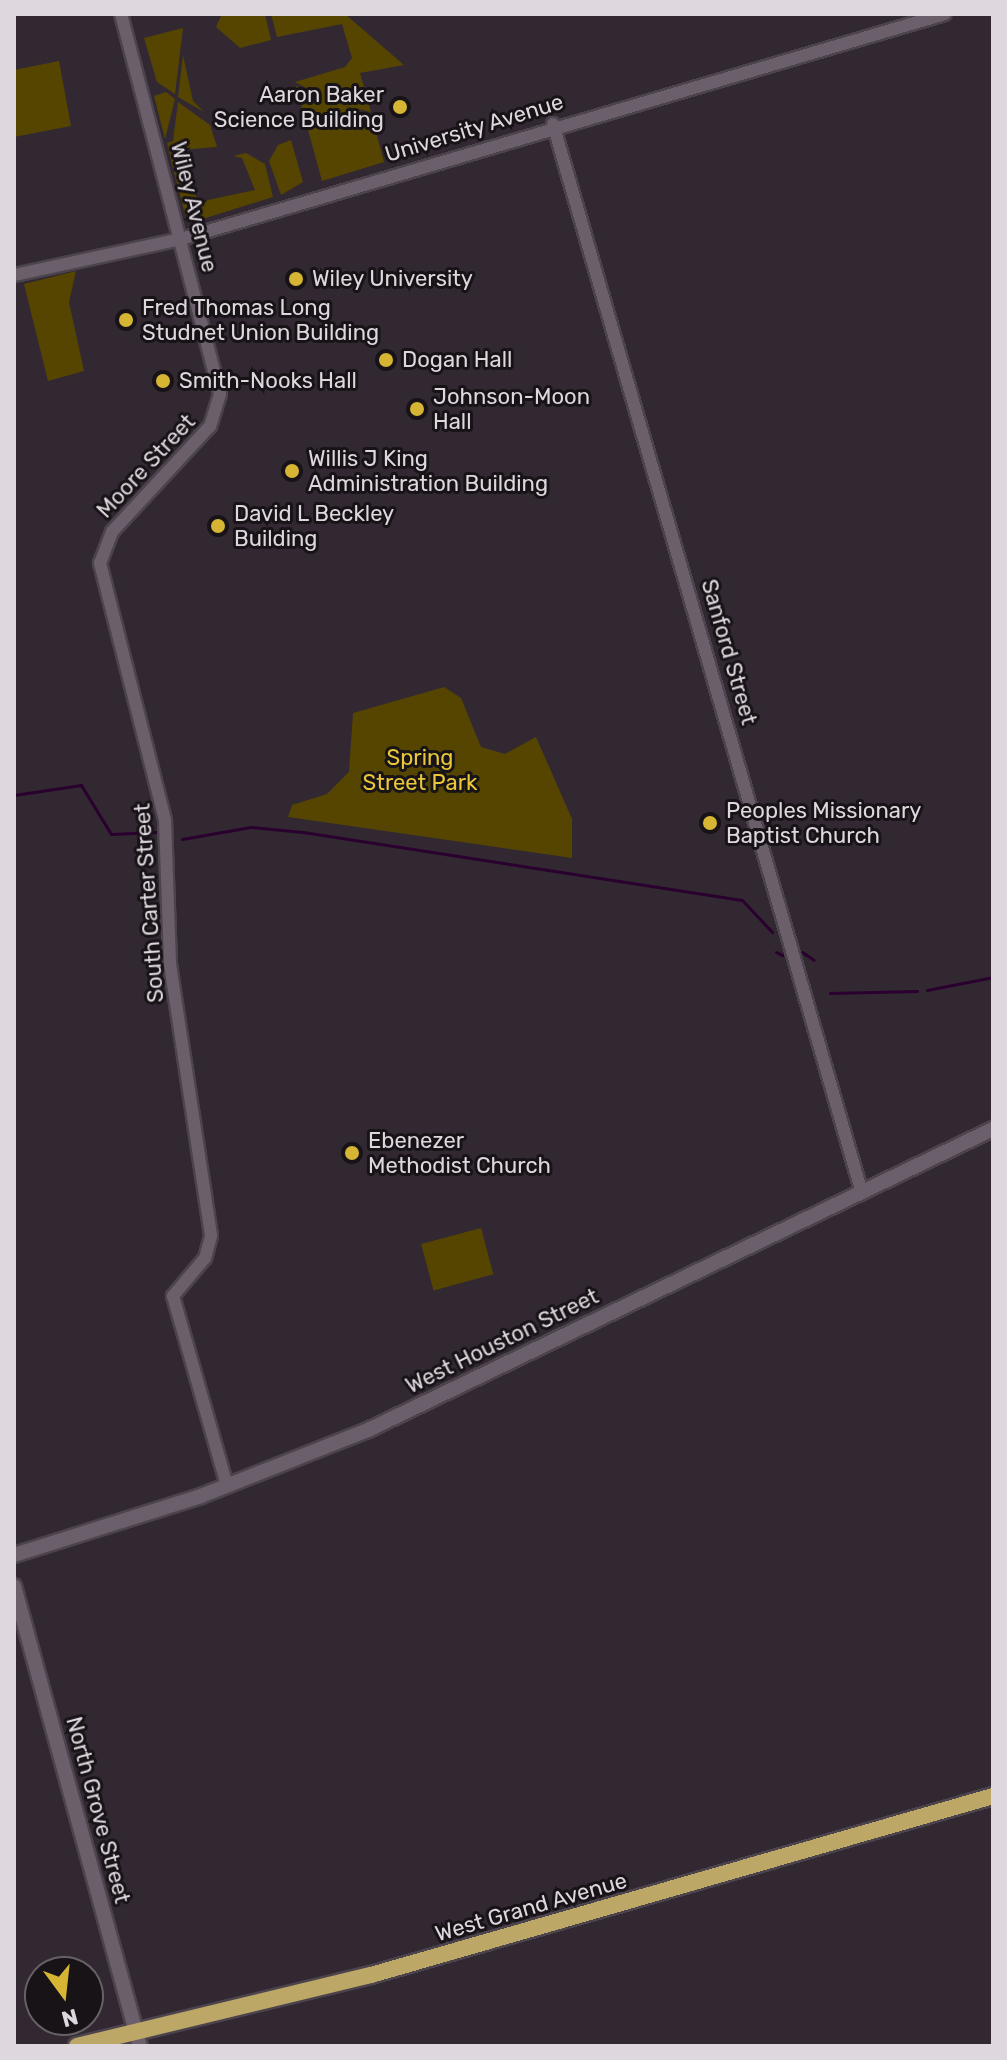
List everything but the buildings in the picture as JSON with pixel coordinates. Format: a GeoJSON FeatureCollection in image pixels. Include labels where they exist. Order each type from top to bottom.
{"type":"FeatureCollection","features":[{"type":"Feature","properties":{"kind":"highway","name":"West Grand Avenue"},"geometry":{"type":"LineString","coordinates":[[77,2046],[138,2038],[391,1970],[993,1796]]}},
{"type":"Feature","properties":{"kind":"main road","name":"West Houston Street"},"geometry":{"type":"LineString","coordinates":[[14,1555],[227,1486],[382,1423],[993,1129]]}},
{"type":"Feature","properties":{"kind":"main road","name":"North Grove Street"},"geometry":{"type":"LineString","coordinates":[[14,1586],[138,2038]]}},
{"type":"Feature","properties":{"kind":"street","name":"Wiley Avenue"},"geometry":{"type":"LineString","coordinates":[[121,14],[181,239],[218,412]]}},
{"type":"Feature","properties":{"kind":"street","name":"University Avenue"},"geometry":{"type":"LineString","coordinates":[[14,275],[181,239],[553,124],[945,14]]}},
{"type":"Feature","properties":{"kind":"street","name":"Sanford Street"},"geometry":{"type":"LineString","coordinates":[[553,124],[862,1193]]}},
{"type":"Feature","properties":{"kind":"street","name":"Moore Street"},"geometry":{"type":"LineString","coordinates":[[103,547],[218,412]]}},
{"type":"Feature","properties":{"kind":"street","name":"South Carter Street"},"geometry":{"type":"LineString","coordinates":[[103,547],[103,579],[165,820],[170,964],[211,1236],[205,1258],[173,1296],[227,1486]]}},
{"type":"Feature","properties":{"kind":"green space"},"geometry":{"type":"Polygon","coordinates":[[[265,14],[271,40],[240,48],[216,27],[221,16],[265,14]]]}},
{"type":"Feature","properties":{"kind":"green space"},"geometry":{"type":"Polygon","coordinates":[[[271,14],[345,14],[404,65],[360,73],[371,112],[336,104],[295,82],[345,67],[352,58],[342,24],[277,37],[271,14]]]}},
{"type":"Feature","properties":{"kind":"green space"},"geometry":{"type":"Polygon","coordinates":[[[183,28],[175,94],[157,82],[144,38],[183,28]]]}},
{"type":"Feature","properties":{"kind":"green space"},"geometry":{"type":"Polygon","coordinates":[[[183,55],[193,101],[204,112],[178,97],[183,55]]]}},
{"type":"Feature","properties":{"kind":"green space"},"geometry":{"type":"Polygon","coordinates":[[[59,61],[71,126],[14,137],[14,70],[59,61]]]}},
{"type":"Feature","properties":{"kind":"green space"},"geometry":{"type":"Polygon","coordinates":[[[296,86],[372,117],[384,162],[322,181],[296,86]]]}},
{"type":"Feature","properties":{"kind":"green space"},"geometry":{"type":"Polygon","coordinates":[[[166,92],[175,99],[165,139],[154,96],[166,92]]]}},
{"type":"Feature","properties":{"kind":"green space"},"geometry":{"type":"Polygon","coordinates":[[[178,102],[210,125],[217,147],[180,150],[183,165],[173,168],[167,143],[173,141],[178,102]]]}},
{"type":"Feature","properties":{"kind":"green space"},"geometry":{"type":"Polygon","coordinates":[[[291,140],[303,182],[281,195],[269,161],[278,145],[291,140]]]}},
{"type":"Feature","properties":{"kind":"green space"},"geometry":{"type":"Polygon","coordinates":[[[246,153],[265,164],[273,197],[193,222],[203,201],[255,190],[242,158],[233,156],[246,153]]]}},
{"type":"Feature","properties":{"kind":"green space"},"geometry":{"type":"Polygon","coordinates":[[[182,170],[197,198],[186,218],[174,172],[182,170]]]}},
{"type":"Feature","properties":{"kind":"green space"},"geometry":{"type":"Polygon","coordinates":[[[76,271],[69,302],[84,371],[48,381],[24,284],[76,271]]]}},
{"type":"Feature","properties":{"kind":"green space","name":"Spring Street Park"},"geometry":{"type":"Polygon","coordinates":[[[444,687],[461,698],[481,747],[505,754],[536,737],[572,819],[572,858],[288,817],[292,805],[327,794],[349,772],[353,713],[444,687]]]}},
{"type":"Feature","properties":{"kind":"green space"},"geometry":{"type":"Polygon","coordinates":[[[481,1228],[493,1274],[434,1290],[421,1244],[481,1228]]]}},
{"type":"Feature","properties":{"kind":"waterway"},"geometry":{"type":"LineString","coordinates":[[14,795],[81,785],[111,834],[157,832]]}},
{"type":"Feature","properties":{"kind":"waterway"},"geometry":{"type":"LineString","coordinates":[[182,839],[251,827],[303,832],[742,900],[772,932]]}},
{"type":"Feature","properties":{"kind":"waterway"},"geometry":{"type":"LineString","coordinates":[[776,952],[782,955]]}},
{"type":"Feature","properties":{"kind":"waterway"},"geometry":{"type":"LineString","coordinates":[[802,952],[814,960]]}},
{"type":"Feature","properties":{"kind":"waterway"},"geometry":{"type":"LineString","coordinates":[[927,990],[993,977]]}},
{"type":"Feature","properties":{"kind":"waterway"},"geometry":{"type":"LineString","coordinates":[[830,993],[917,991]]}},
{"type":"Feature","properties":{"kind":"place","name":"Aaron Baker Science Building"},"geometry":{"type":"Point","coordinates":[400,107]}},
{"type":"Feature","properties":{"kind":"place","name":"Wiley University"},"geometry":{"type":"Point","coordinates":[296,279]}},
{"type":"Feature","properties":{"kind":"place","name":"Fred Thomas Long Studnet Union Building"},"geometry":{"type":"Point","coordinates":[126,320]}},
{"type":"Feature","properties":{"kind":"place","name":"Dogan Hall"},"geometry":{"type":"Point","coordinates":[386,360]}},
{"type":"Feature","properties":{"kind":"place","name":"Smith-Nooks Hall"},"geometry":{"type":"Point","coordinates":[163,381]}},
{"type":"Feature","properties":{"kind":"place","name":"Johnson-Moon Hall"},"geometry":{"type":"Point","coordinates":[417,409]}},
{"type":"Feature","properties":{"kind":"place","name":"Willis J King Administration Building"},"geometry":{"type":"Point","coordinates":[292,471]}},
{"type":"Feature","properties":{"kind":"place","name":"David L Beckley Building"},"geometry":{"type":"Point","coordinates":[218,526]}},
{"type":"Feature","properties":{"kind":"place","name":"Peoples Missionary Baptist Church"},"geometry":{"type":"Point","coordinates":[710,823]}},
{"type":"Feature","properties":{"kind":"place","name":"Ebenezer Methodist Church"},"geometry":{"type":"Point","coordinates":[352,1153]}}]}
